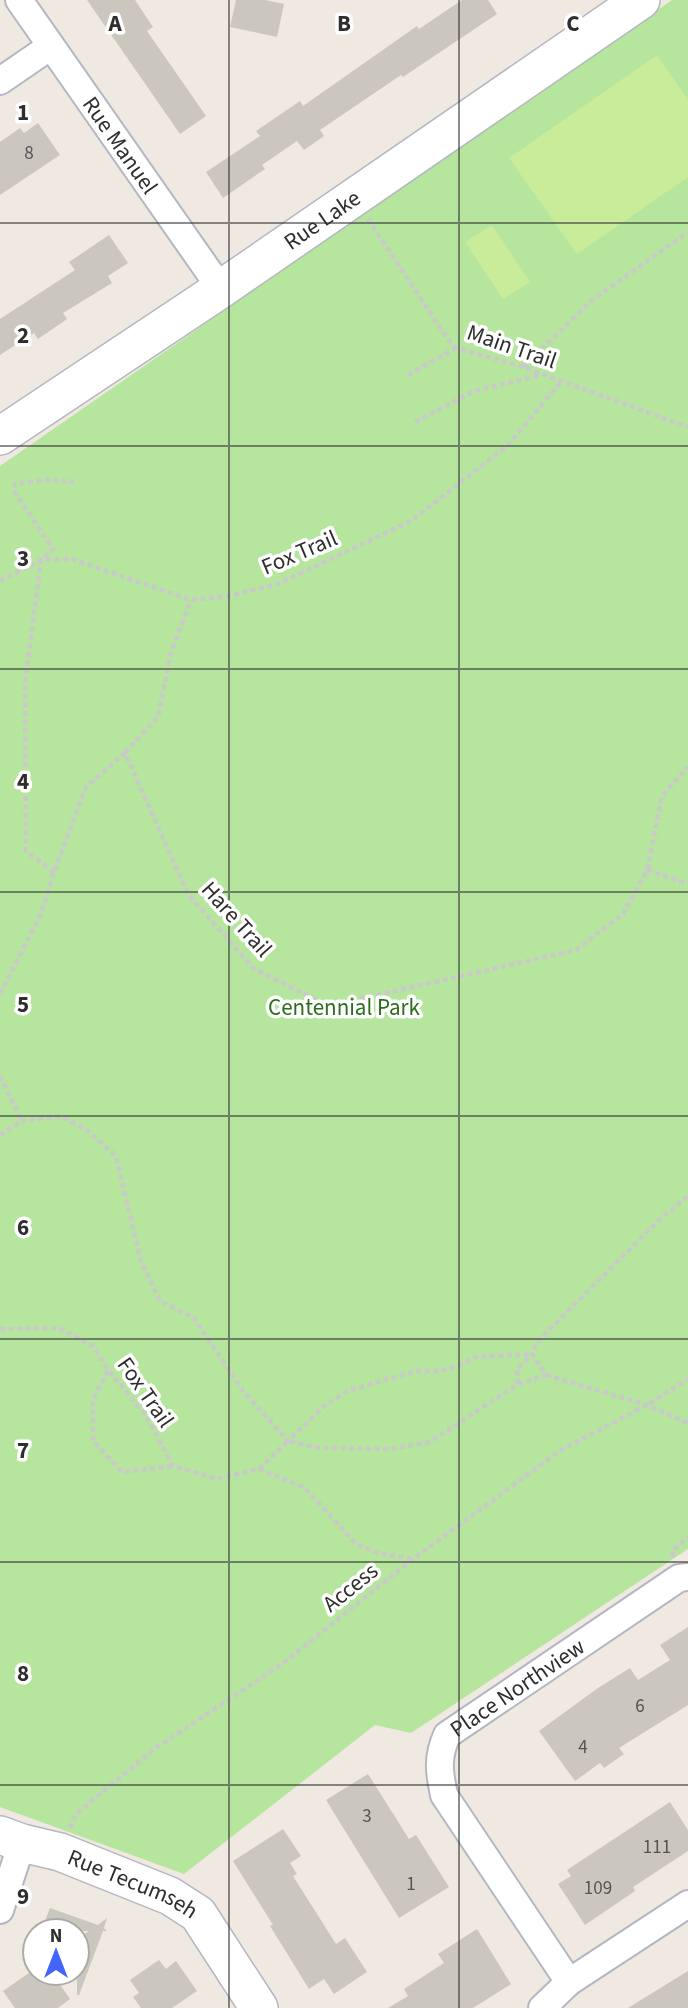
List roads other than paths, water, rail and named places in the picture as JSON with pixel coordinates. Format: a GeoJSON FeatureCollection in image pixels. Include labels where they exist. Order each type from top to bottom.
{"type":"FeatureCollection","features":[{"type":"Feature","properties":{"kind":"street","name":"Rue Manuel"},"geometry":{"type":"LineString","coordinates":[[19,0],[221,289]]}},
{"type":"Feature","properties":{"kind":"street","name":"Rue Lake"},"geometry":{"type":"LineString","coordinates":[[0,436],[221,289],[641,0]]}},
{"type":"Feature","properties":{"kind":"street"},"geometry":{"type":"LineString","coordinates":[[0,80],[51,46]]}},
{"type":"Feature","properties":{"kind":"street","name":"Place Northview"},"geometry":{"type":"LineString","coordinates":[[569,1982],[444,1795],[438,1768],[440,1751],[447,1735],[678,1578],[688,1577]]}},
{"type":"Feature","properties":{"kind":"street"},"geometry":{"type":"LineString","coordinates":[[0,1910],[11,1839]]}},
{"type":"Feature","properties":{"kind":"street","name":"Rue Tecumseh"},"geometry":{"type":"LineString","coordinates":[[11,1839],[60,1852],[170,1896],[198,1914],[259,2008]]}},
{"type":"Feature","properties":{"kind":"street"},"geometry":{"type":"LineString","coordinates":[[542,2008],[569,1982],[688,1904]]}},
{"type":"Feature","properties":{"kind":"park label","name":"Centennial Park"},"geometry":{"type":"Point","coordinates":[344,1007]}}]}
